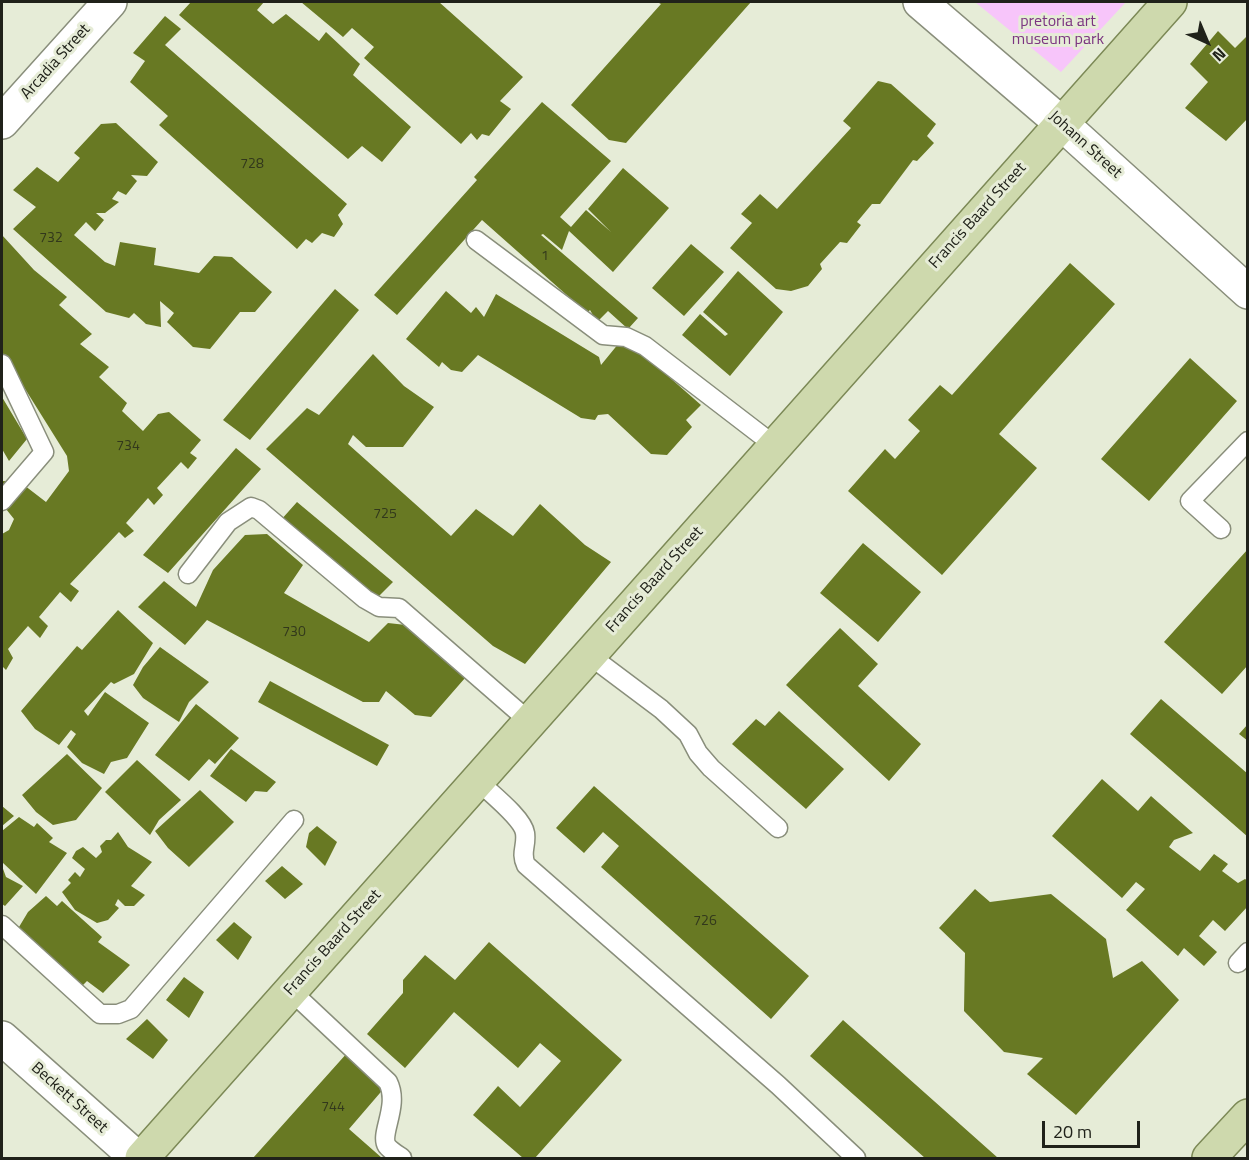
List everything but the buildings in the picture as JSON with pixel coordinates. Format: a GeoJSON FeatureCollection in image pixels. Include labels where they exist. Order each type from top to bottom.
{"type":"FeatureCollection","features":[{"type":"Feature","properties":{"kind":"main road","name":"Francis Baard Street"},"geometry":{"type":"LineString","coordinates":[[142,1158],[1170,2]]}},
{"type":"Feature","properties":{"kind":"main road"},"geometry":{"type":"LineString","coordinates":[[1209,1158],[1248,1116]]}},
{"type":"Feature","properties":{"kind":"street","name":"Arcadia Street"},"geometry":{"type":"LineString","coordinates":[[2,122],[110,2]]}},
{"type":"Feature","properties":{"kind":"street","name":"Johann Street"},"geometry":{"type":"LineString","coordinates":[[920,2],[1248,291]]}},
{"type":"Feature","properties":{"kind":"street","name":"Beckett Street"},"geometry":{"type":"LineString","coordinates":[[2,1038],[137,1158]]}},
{"type":"Feature","properties":{"kind":"lane"},"geometry":{"type":"LineString","coordinates":[[476,240],[603,335],[626,337],[645,346],[774,445]]}},
{"type":"Feature","properties":{"kind":"lane"},"geometry":{"type":"LineString","coordinates":[[2,364],[44,452],[2,501]]}},
{"type":"Feature","properties":{"kind":"lane"},"geometry":{"type":"LineString","coordinates":[[1221,529],[1190,501],[1248,441]]}},
{"type":"Feature","properties":{"kind":"lane"},"geometry":{"type":"LineString","coordinates":[[188,574],[228,522],[251,507],[259,510],[365,599],[379,607],[399,608],[530,722]]}},
{"type":"Feature","properties":{"kind":"lane"},"geometry":{"type":"LineString","coordinates":[[589,655],[661,709],[688,734],[698,753],[711,768],[778,828]]}},
{"type":"Feature","properties":{"kind":"lane"},"geometry":{"type":"LineString","coordinates":[[477,780],[520,822],[525,833],[521,855],[526,865],[778,1085],[856,1158]]}},
{"type":"Feature","properties":{"kind":"lane"},"geometry":{"type":"LineString","coordinates":[[2,925],[100,1014],[118,1014],[131,1009],[294,820]]}},
{"type":"Feature","properties":{"kind":"lane"},"geometry":{"type":"LineString","coordinates":[[291,991],[388,1082],[394,1094],[385,1138],[387,1146],[402,1158]]}},
{"type":"Feature","properties":{"kind":"green space","name":"pretoria art museum park"},"geometry":{"type":"Polygon","coordinates":[[[975,2],[1126,2],[1061,72],[975,2]]]}}]}
